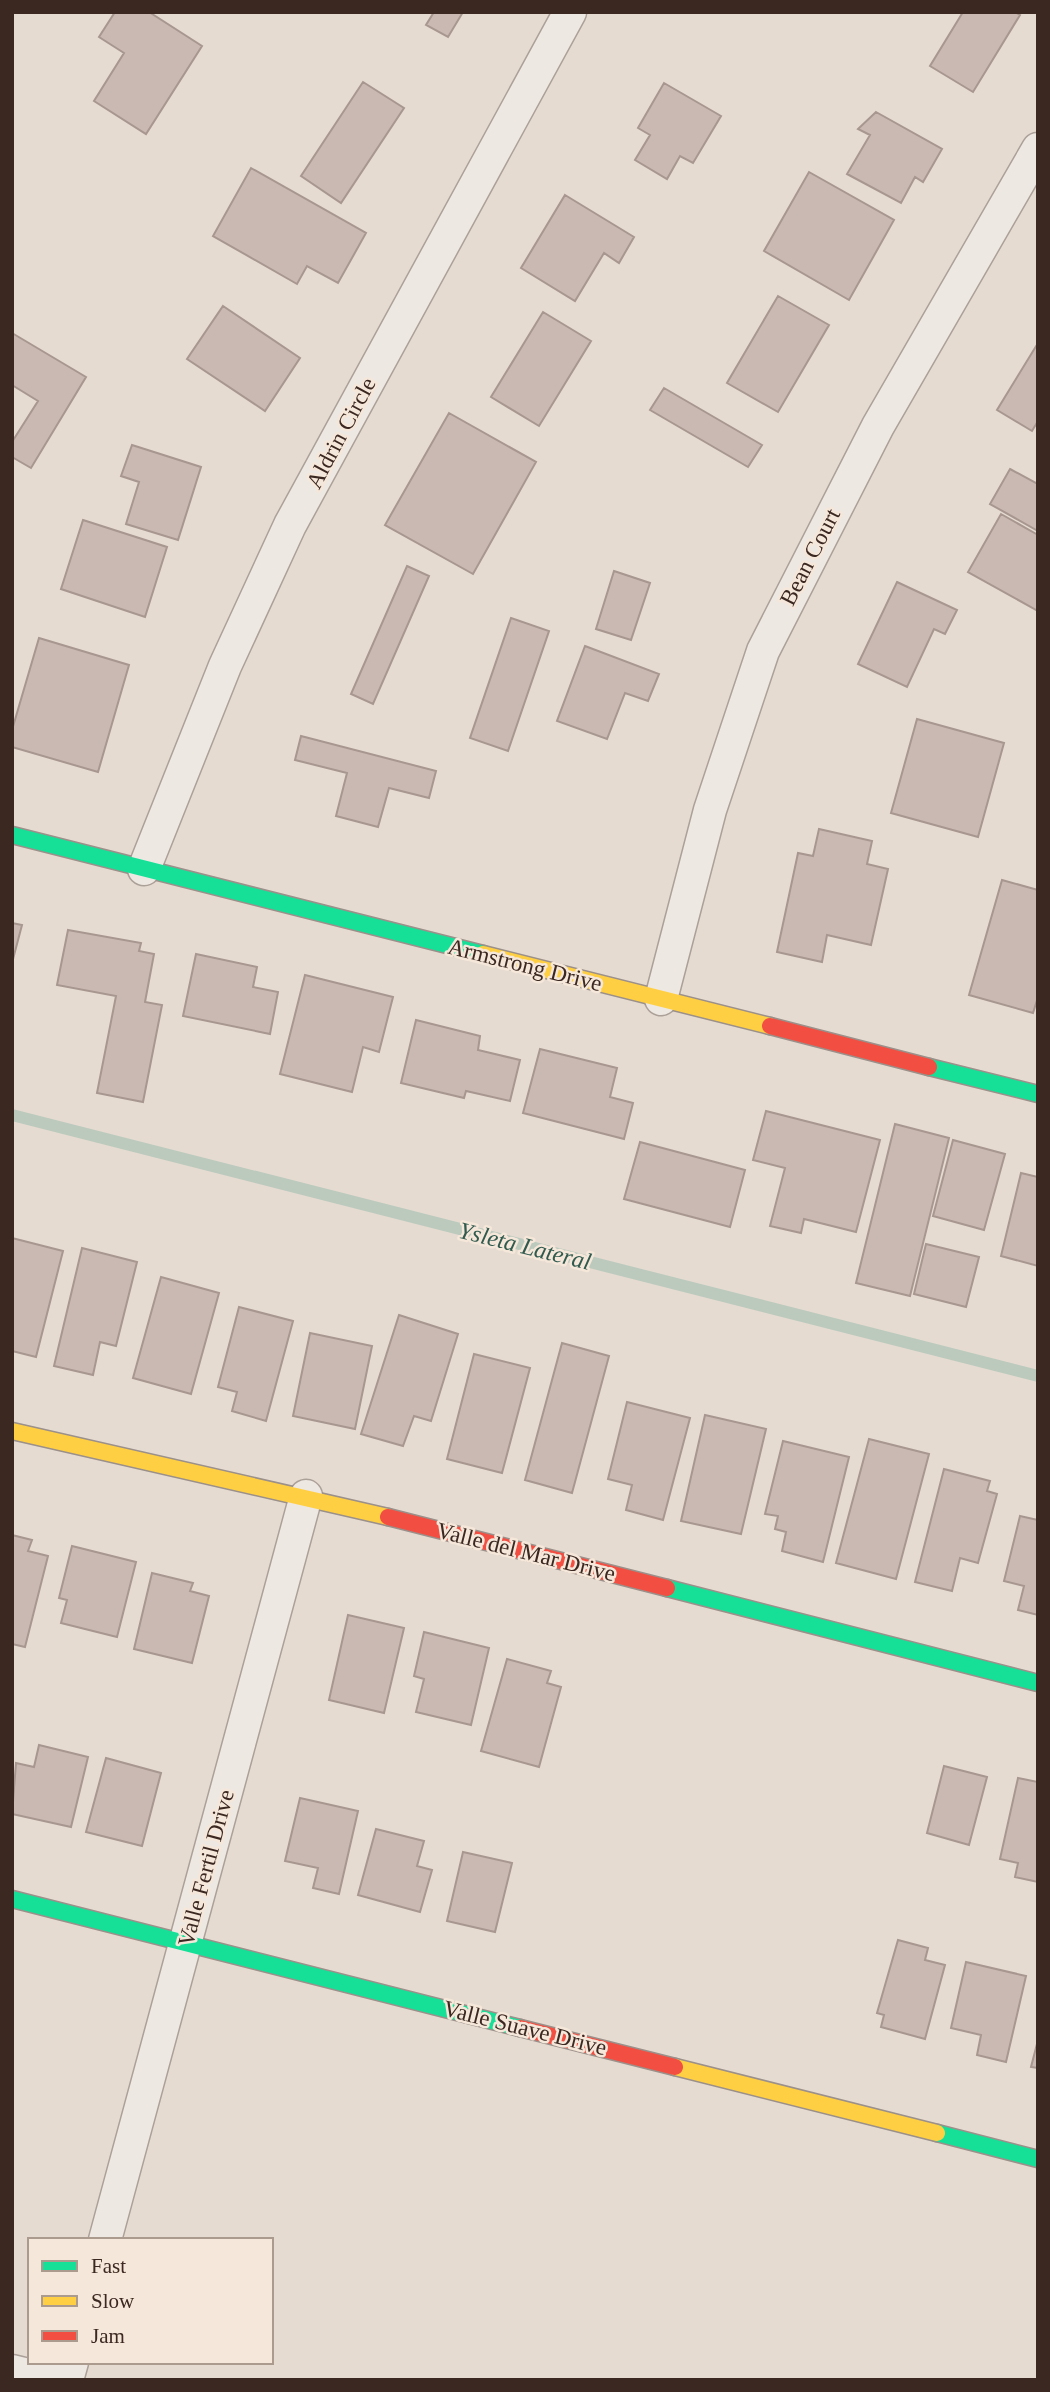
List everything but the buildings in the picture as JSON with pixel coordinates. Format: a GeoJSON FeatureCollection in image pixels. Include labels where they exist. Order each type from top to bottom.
{"type":"FeatureCollection","features":[{"type":"Feature","properties":{"kind":"street","name":"Aldrin Circle"},"geometry":{"type":"LineString","coordinates":[[144,869],[225,666],[290,525],[570,12]]}},
{"type":"Feature","properties":{"kind":"street","name":"Bean Court"},"geometry":{"type":"LineString","coordinates":[[661,999],[710,810],[763,651],[878,426],[1038,149]]}},
{"type":"Feature","properties":{"kind":"street","name":"Armstrong Drive"},"geometry":{"type":"LineString","coordinates":[[12,835],[1038,1094]]}},
{"type":"Feature","properties":{"kind":"street","name":"Valle del Mar Drive"},"geometry":{"type":"LineString","coordinates":[[12,1431],[306,1496],[1038,1683]]}},
{"type":"Feature","properties":{"kind":"street","name":"Valle Fertil Drive"},"geometry":{"type":"LineString","coordinates":[[106,2238],[306,1496]]}},
{"type":"Feature","properties":{"kind":"street","name":"Valle Suave Drive"},"geometry":{"type":"LineString","coordinates":[[12,1899],[1038,2159]]}},
{"type":"Feature","properties":{"kind":"street"},"geometry":{"type":"LineString","coordinates":[[12,2371],[49,2380]]}},
{"type":"Feature","properties":{"kind":"waterway","name":"Ysleta Lateral"},"geometry":{"type":"LineString","coordinates":[[12,1115],[1038,1376]]}},
{"type":"Feature","properties":{"kind":"traffic: fast"},"geometry":{"type":"LineString","coordinates":[[12,835],[483,954]]}},
{"type":"Feature","properties":{"kind":"traffic: fast"},"geometry":{"type":"LineString","coordinates":[[929,1067],[1038,1094]]}},
{"type":"Feature","properties":{"kind":"traffic: fast"},"geometry":{"type":"LineString","coordinates":[[667,1588],[1038,1683]]}},
{"type":"Feature","properties":{"kind":"traffic: fast"},"geometry":{"type":"LineString","coordinates":[[12,1899],[520,2028]]}},
{"type":"Feature","properties":{"kind":"traffic: fast"},"geometry":{"type":"LineString","coordinates":[[937,2133],[1038,2159]]}},
{"type":"Feature","properties":{"kind":"traffic: slow"},"geometry":{"type":"LineString","coordinates":[[483,954],[770,1026]]}},
{"type":"Feature","properties":{"kind":"traffic: slow"},"geometry":{"type":"LineString","coordinates":[[12,1431],[388,1517]]}},
{"type":"Feature","properties":{"kind":"traffic: slow"},"geometry":{"type":"LineString","coordinates":[[675,2067],[937,2133]]}},
{"type":"Feature","properties":{"kind":"traffic: jam"},"geometry":{"type":"LineString","coordinates":[[770,1026],[929,1067]]}},
{"type":"Feature","properties":{"kind":"traffic: jam"},"geometry":{"type":"LineString","coordinates":[[388,1517],[667,1588]]}},
{"type":"Feature","properties":{"kind":"traffic: jam"},"geometry":{"type":"LineString","coordinates":[[520,2028],[675,2067]]}}]}
